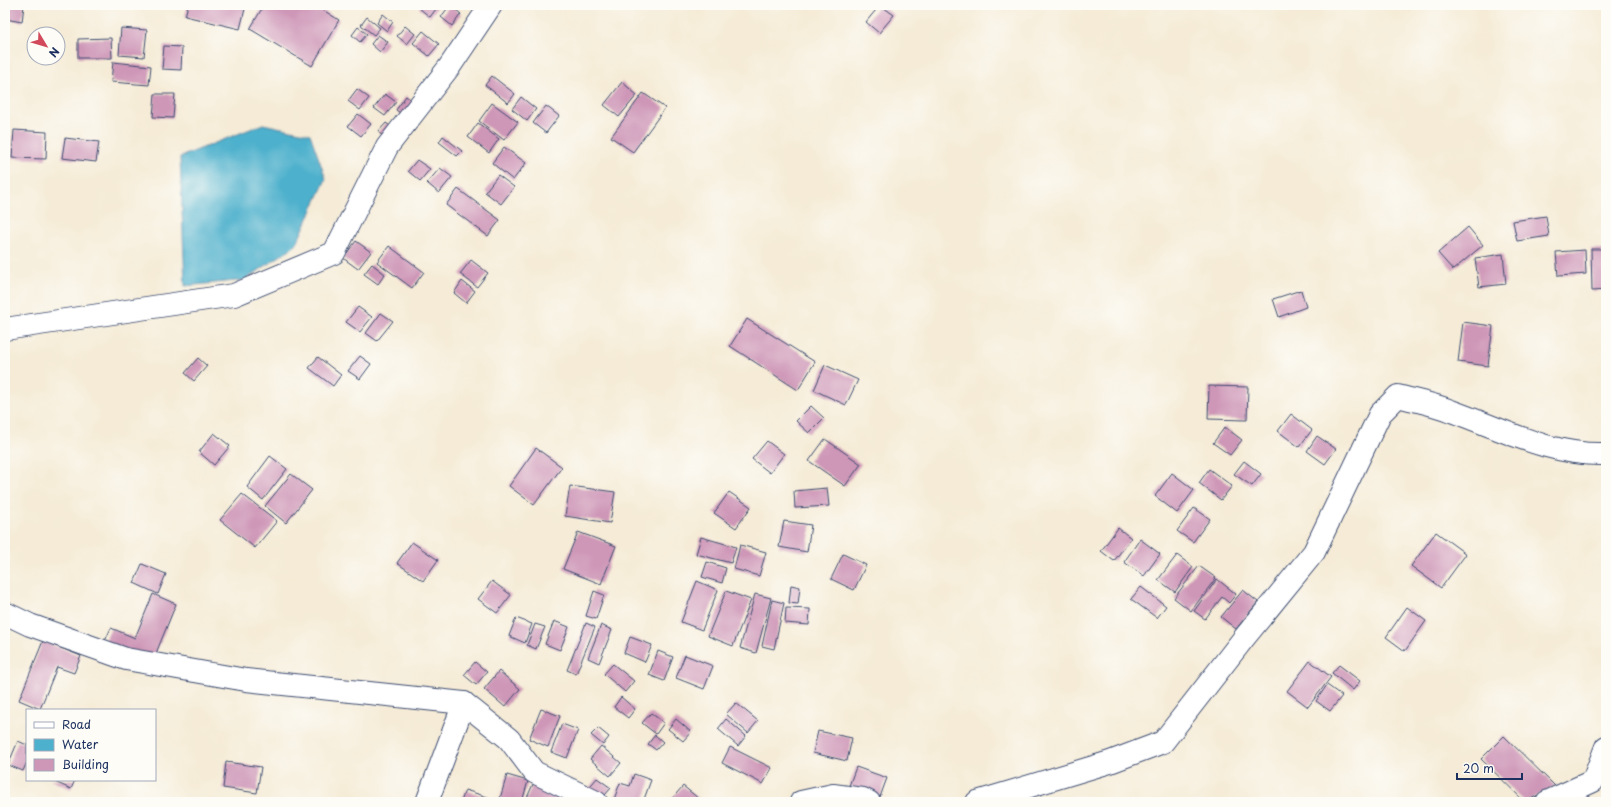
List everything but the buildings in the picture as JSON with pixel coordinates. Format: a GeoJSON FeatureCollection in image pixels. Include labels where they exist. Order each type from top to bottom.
{"type":"FeatureCollection","features":[{"type":"Feature","properties":{"kind":"street"},"geometry":{"type":"LineString","coordinates":[[5,329],[234,295],[334,253],[387,147],[450,66],[491,5]]}},
{"type":"Feature","properties":{"kind":"street"},"geometry":{"type":"LineString","coordinates":[[977,802],[1110,762],[1163,742],[1244,638],[1314,552],[1380,414],[1398,396],[1450,410],[1548,448],[1593,454],[1606,454]]}},
{"type":"Feature","properties":{"kind":"street"},"geometry":{"type":"LineString","coordinates":[[5,614],[126,660],[246,680],[464,702],[509,739],[534,772],[596,802]]}},
{"type":"Feature","properties":{"kind":"street"},"geometry":{"type":"LineString","coordinates":[[428,802],[464,702]]}},
{"type":"Feature","properties":{"kind":"street"},"geometry":{"type":"LineString","coordinates":[[1547,802],[1593,781],[1606,748]]}},
{"type":"Feature","properties":{"kind":"street"},"geometry":{"type":"LineString","coordinates":[[801,802],[833,795],[863,799],[869,802]]}},
{"type":"Feature","properties":{"kind":"water"},"geometry":{"type":"Polygon","coordinates":[[[263,124],[310,134],[326,179],[296,245],[245,280],[185,286],[180,157],[263,124]]]}}]}
